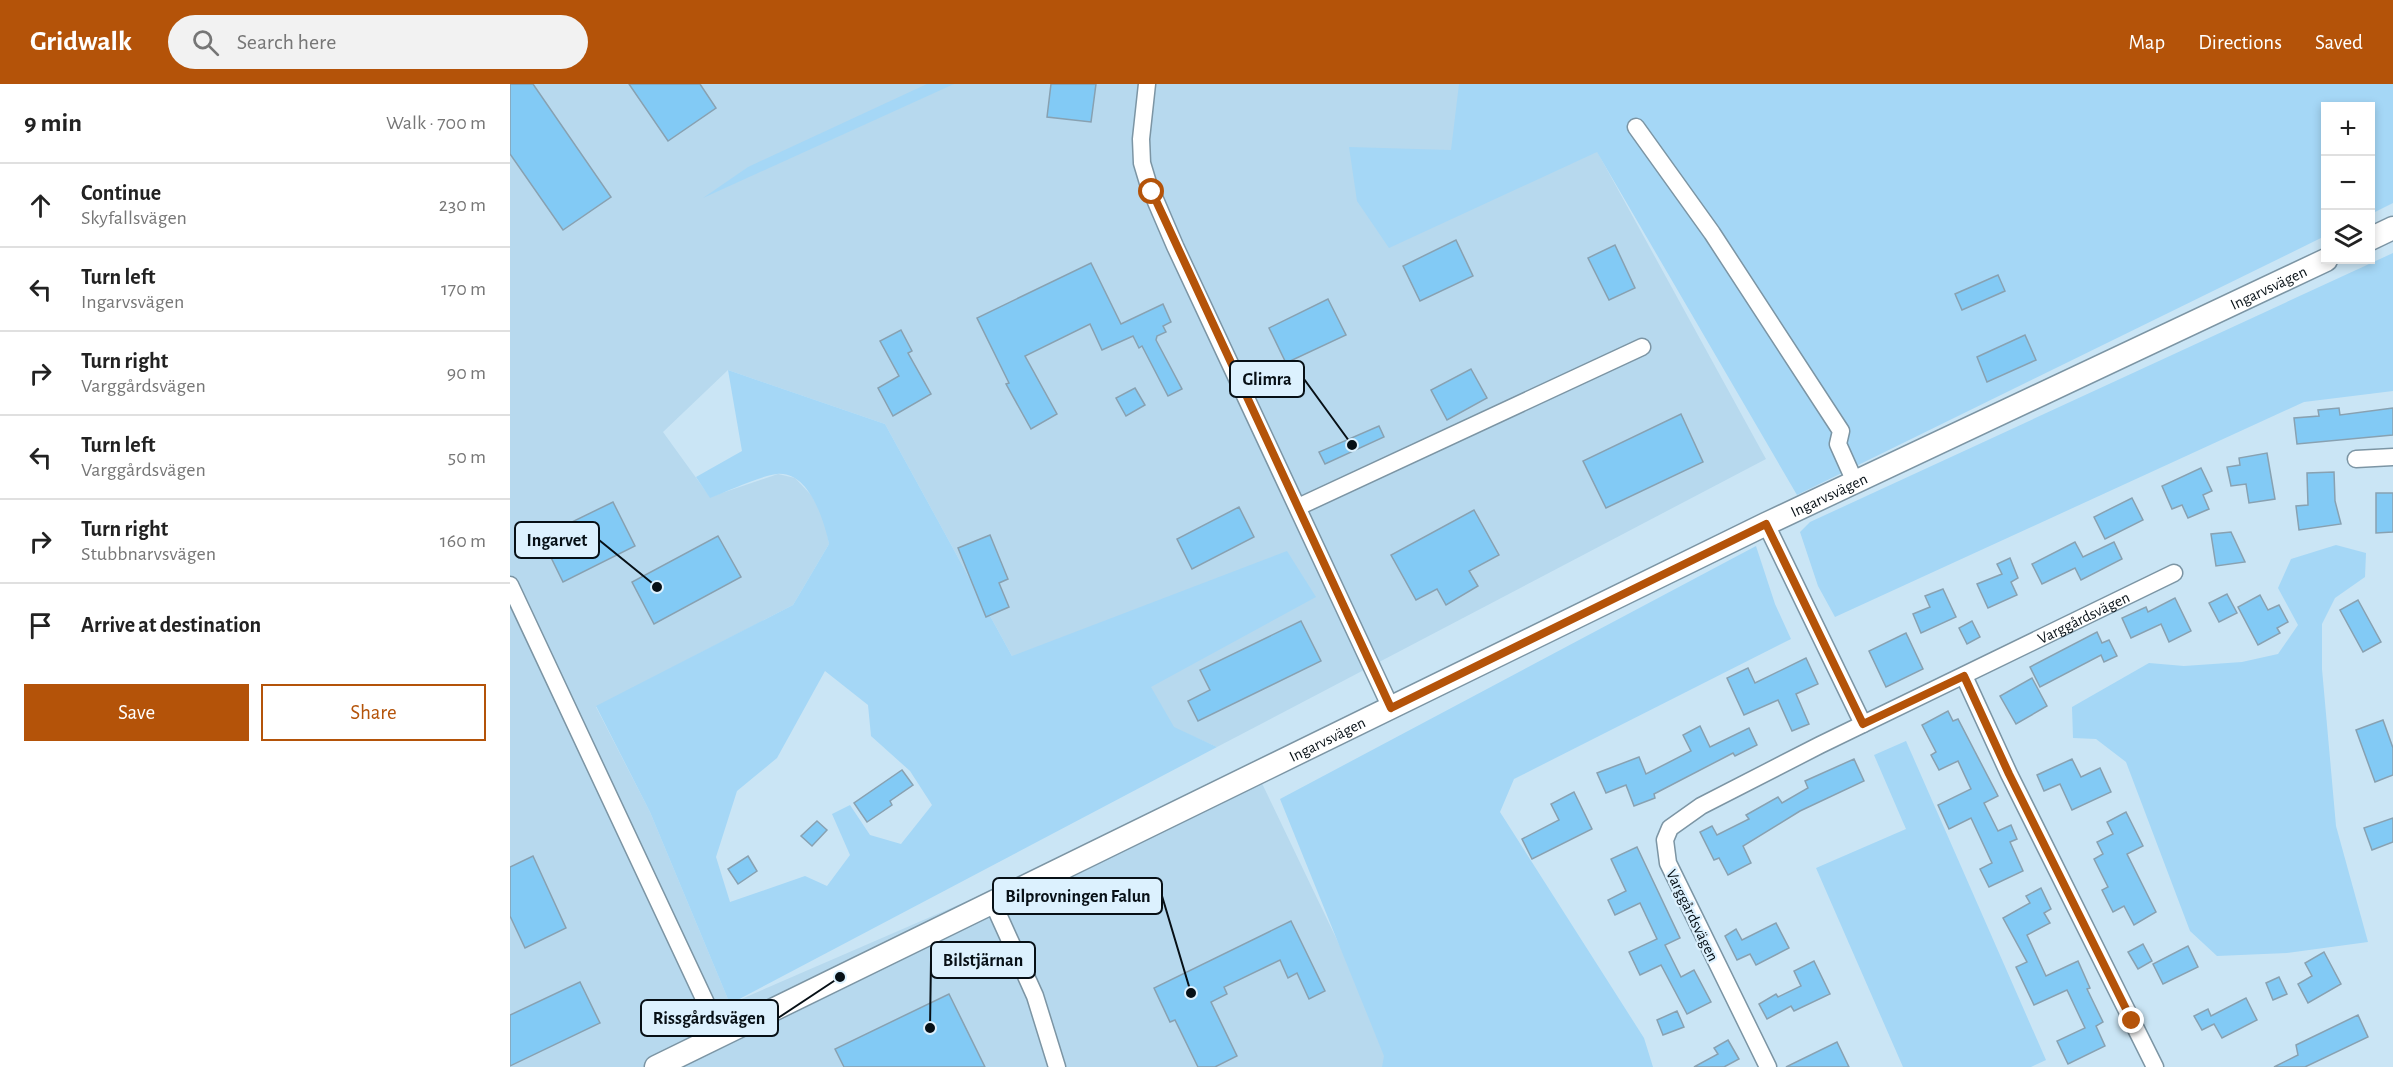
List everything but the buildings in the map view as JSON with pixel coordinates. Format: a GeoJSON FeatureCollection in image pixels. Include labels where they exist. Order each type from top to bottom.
{"type":"FeatureCollection","features":[{"type":"Feature","properties":{"kind":"street"},"geometry":{"type":"LineString","coordinates":[[1147,84],[1141,152],[1148,183],[1175,246],[1391,708]]}},
{"type":"Feature","properties":{"kind":"street"},"geometry":{"type":"LineString","coordinates":[[1636,127],[1712,233],[1840,431],[1838,444],[1855,482]]}},
{"type":"Feature","properties":{"kind":"street"},"geometry":{"type":"LineString","coordinates":[[2375,237],[2393,228]]}},
{"type":"Feature","properties":{"kind":"street","name":"Ingarvsvägen"},"geometry":{"type":"LineString","coordinates":[[656,1067],[1766,524],[2321,262]]}},
{"type":"Feature","properties":{"kind":"street"},"geometry":{"type":"LineString","coordinates":[[1298,507],[1642,347]]}},
{"type":"Feature","properties":{"kind":"street"},"geometry":{"type":"LineString","coordinates":[[2356,459],[2393,457]]}},
{"type":"Feature","properties":{"kind":"street"},"geometry":{"type":"LineString","coordinates":[[1766,524],[1863,724]]}},
{"type":"Feature","properties":{"kind":"street","name":"Varggårdsvägen"},"geometry":{"type":"LineString","coordinates":[[1768,1067],[1668,862],[1665,840],[1674,824],[1701,806],[1863,724],[2174,573]]}},
{"type":"Feature","properties":{"kind":"street"},"geometry":{"type":"LineString","coordinates":[[510,585],[721,1035]]}},
{"type":"Feature","properties":{"kind":"street"},"geometry":{"type":"LineString","coordinates":[[1964,676],[2009,774],[2155,1067]]}},
{"type":"Feature","properties":{"kind":"street"},"geometry":{"type":"LineString","coordinates":[[993,903],[1035,996],[1057,1067]]}},
{"type":"Feature","properties":{"kind":"shaded area"},"geometry":{"type":"Polygon","coordinates":[[[510,84],[1560,84],[1766,459],[1217,747],[1012,656],[885,424],[728,370],[663,432],[710,497],[778,474],[795,478],[812,496],[824,517],[829,544],[793,605],[596,707],[650,812],[730,1004],[1258,775],[1395,1061],[1394,1067],[510,1067],[510,84]]]}},
{"type":"Feature","properties":{"kind":"shaded area"},"geometry":{"type":"Polygon","coordinates":[[[927,84],[954,84],[703,198],[748,167],[927,84]]]}},
{"type":"Feature","properties":{"kind":"shaded area"},"geometry":{"type":"Polygon","coordinates":[[[1459,84],[2393,84],[2393,203],[2375,212],[2375,102],[2321,102],[2321,238],[1797,495],[1597,152],[1389,248],[1357,201],[1349,147],[1451,150],[1459,84]]]}},
{"type":"Feature","properties":{"kind":"shaded area"},"geometry":{"type":"Polygon","coordinates":[[[2393,253],[2393,391],[2304,402],[1835,617],[1818,586],[1800,532],[1810,522],[2369,264],[2375,264],[2375,261],[2393,253]]]}},
{"type":"Feature","properties":{"kind":"shaded area"},"geometry":{"type":"Polygon","coordinates":[[[728,370],[885,424],[1012,656],[1287,551],[1316,597],[1151,687],[1174,727],[1217,747],[730,1004],[650,812],[596,706],[793,605],[829,544],[813,499],[798,480],[788,475],[777,474],[762,478],[710,498],[696,477],[742,451],[728,370]],[[825,671],[777,758],[737,791],[716,857],[730,902],[805,876],[827,886],[850,855],[832,814],[850,805],[870,835],[901,844],[932,805],[910,771],[871,736],[868,705],[825,671]]]}},
{"type":"Feature","properties":{"kind":"shaded area"},"geometry":{"type":"Polygon","coordinates":[[[2336,545],[2366,553],[2365,577],[2335,598],[2322,624],[2322,669],[2336,826],[2368,942],[2287,953],[2217,956],[2190,931],[2126,762],[2096,739],[2073,738],[2072,707],[2149,663],[2184,666],[2242,662],[2278,654],[2298,625],[2278,588],[2291,559],[2336,545]]]}},
{"type":"Feature","properties":{"kind":"shaded area"},"geometry":{"type":"Polygon","coordinates":[[[1756,546],[1775,604],[1791,639],[1514,779],[1500,812],[1644,1038],[1653,1067],[1382,1067],[1384,1056],[1280,799],[1756,546]]]}},
{"type":"Feature","properties":{"kind":"shaded area"},"geometry":{"type":"Polygon","coordinates":[[[1906,741],[2046,1060],[2031,1067],[1903,1067],[1816,868],[1906,829],[1874,755],[1906,741]]]}},
{"type":"Feature","properties":{"kind":"place","name":"Glimra"},"geometry":{"type":"Point","coordinates":[1352,445]}},
{"type":"Feature","properties":{"kind":"place","name":"Ingarvet"},"geometry":{"type":"Point","coordinates":[657,587]}},
{"type":"Feature","properties":{"kind":"place","name":"Rissgårdsvägen"},"geometry":{"type":"Point","coordinates":[840,977]}},
{"type":"Feature","properties":{"kind":"place","name":"Bilprovningen Falun"},"geometry":{"type":"Point","coordinates":[1191,993]}},
{"type":"Feature","properties":{"kind":"place","name":"Bilstjärnan"},"geometry":{"type":"Point","coordinates":[930,1028]}},
{"type":"Feature","properties":{"kind":"route"},"geometry":{"type":"LineString","coordinates":[[1152,192],[1175,246],[1391,708],[1766,524],[1863,724],[1964,676],[2009,774],[2132,1021]]}}]}
